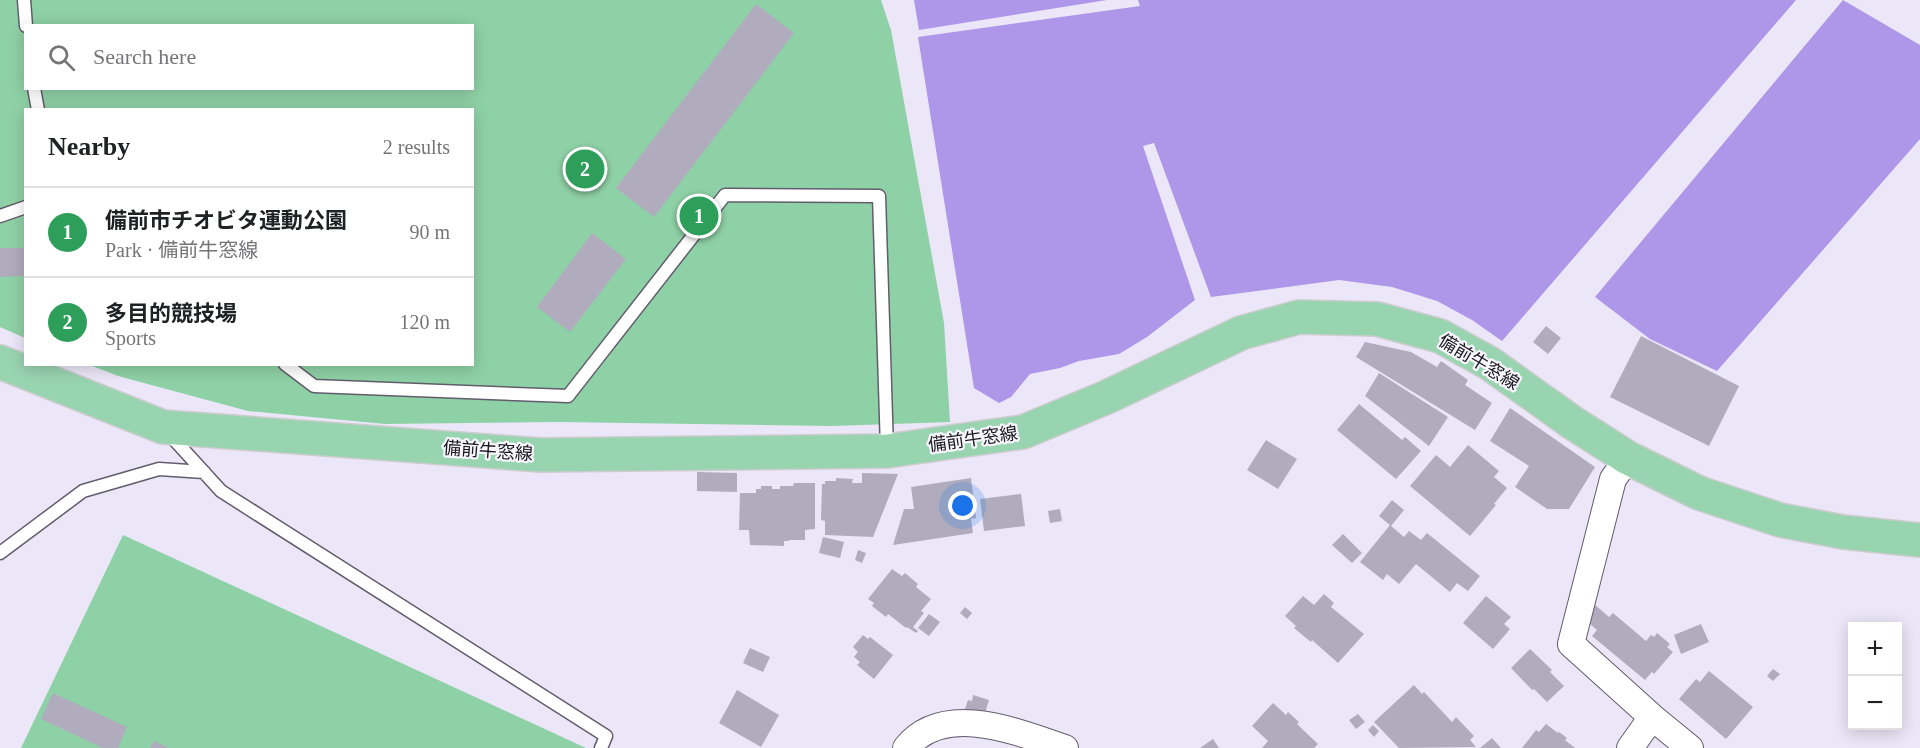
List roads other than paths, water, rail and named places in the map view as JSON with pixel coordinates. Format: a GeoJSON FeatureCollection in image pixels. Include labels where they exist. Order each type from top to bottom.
{"type":"FeatureCollection","features":[{"type":"Feature","properties":{"kind":"main road","name":"備前牛窓線"},"geometry":{"type":"LineString","coordinates":[[0,362],[164,427],[540,455],[887,451],[1023,432],[1107,397],[1241,333],[1299,317],[1377,319],[1440,336],[1489,363],[1573,423],[1628,458],[1700,493],[1780,520],[1843,532],[1920,540]]}},
{"type":"Feature","properties":{"kind":"street"},"geometry":{"type":"LineString","coordinates":[[1628,458],[1613,479],[1572,644],[1652,717],[1690,748]]}},
{"type":"Feature","properties":{"kind":"street"},"geometry":{"type":"LineString","coordinates":[[1630,748],[1652,717]]}},
{"type":"Feature","properties":{"kind":"street"},"geometry":{"type":"LineString","coordinates":[[906,748],[912,740],[932,728],[970,722],[1005,729],[1065,748]]}},
{"type":"Feature","properties":{"kind":"lane"},"geometry":{"type":"LineString","coordinates":[[24,0],[26,24]]}},
{"type":"Feature","properties":{"kind":"lane"},"geometry":{"type":"LineString","coordinates":[[34,90],[38,108]]}},
{"type":"Feature","properties":{"kind":"lane"},"geometry":{"type":"LineString","coordinates":[[288,366],[314,386],[568,396],[726,195],[879,196],[887,451]]}},
{"type":"Feature","properties":{"kind":"lane"},"geometry":{"type":"LineString","coordinates":[[0,216],[24,208]]}},
{"type":"Feature","properties":{"kind":"lane"},"geometry":{"type":"LineString","coordinates":[[164,427],[221,491],[606,736],[602,748]]}},
{"type":"Feature","properties":{"kind":"lane"},"geometry":{"type":"LineString","coordinates":[[0,553],[83,491],[159,469],[204,472]]}},
{"type":"Feature","properties":{"kind":"place","name":"多目的競技場"},"geometry":{"type":"Point","coordinates":[585,169]}},
{"type":"Feature","properties":{"kind":"place","name":"備前市チオビタ運動公園"},"geometry":{"type":"Point","coordinates":[699,216]}}]}
